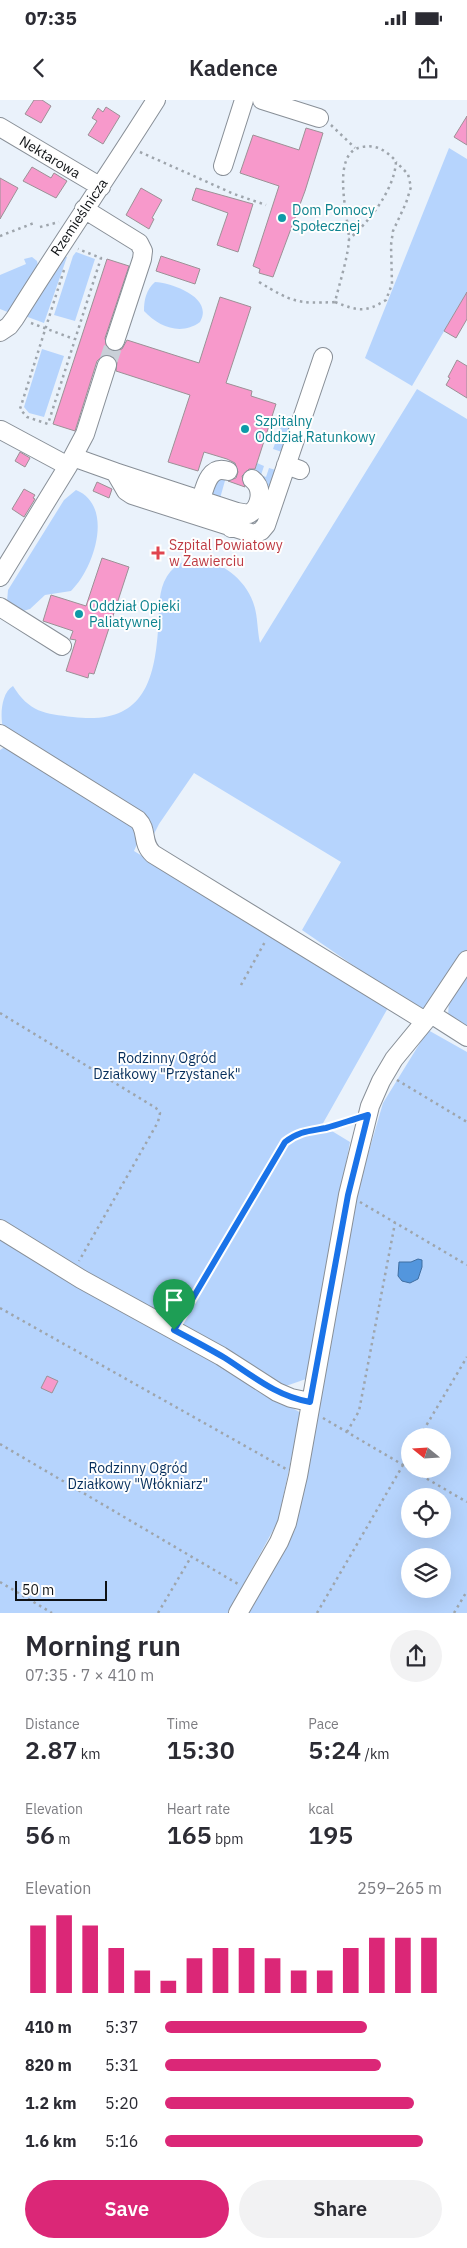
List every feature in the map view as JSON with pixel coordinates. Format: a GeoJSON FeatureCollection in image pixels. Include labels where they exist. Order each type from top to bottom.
{"type":"FeatureCollection","features":[{"type":"Feature","properties":{"kind":"street","name":"Rzemieślnicza"},"geometry":{"type":"LineString","coordinates":[[0,332],[9,326],[15,318],[156,100]]}},
{"type":"Feature","properties":{"kind":"street"},"geometry":{"type":"LineString","coordinates":[[223,166],[244,100]]}},
{"type":"Feature","properties":{"kind":"street"},"geometry":{"type":"LineString","coordinates":[[262,100],[319,118]]}},
{"type":"Feature","properties":{"kind":"street","name":"Nektarowa"},"geometry":{"type":"LineString","coordinates":[[0,127],[101,187]]}},
{"type":"Feature","properties":{"kind":"street"},"geometry":{"type":"LineString","coordinates":[[84,209],[139,243],[143,250],[142,259],[115,341]]}},
{"type":"Feature","properties":{"kind":"street"},"geometry":{"type":"LineString","coordinates":[[0,416],[0,432],[71,462],[115,472],[201,500],[234,520],[248,533],[254,534],[261,531],[266,525],[293,467],[323,357]]}},
{"type":"Feature","properties":{"kind":"street"},"geometry":{"type":"LineString","coordinates":[[0,577],[71,462],[85,434],[107,365]]}},
{"type":"Feature","properties":{"kind":"street"},"geometry":{"type":"LineString","coordinates":[[201,500],[212,473],[219,470],[228,471]]}},
{"type":"Feature","properties":{"kind":"street"},"geometry":{"type":"LineString","coordinates":[[115,472],[126,491],[132,495],[234,520],[249,514],[257,506],[260,493],[257,484],[252,479]]}},
{"type":"Feature","properties":{"kind":"street"},"geometry":{"type":"LineString","coordinates":[[0,607],[62,646]]}},
{"type":"Feature","properties":{"kind":"street"},"geometry":{"type":"LineString","coordinates":[[0,734],[130,814],[142,824],[146,846],[153,854],[274,928],[428,1018],[467,1037]]}},
{"type":"Feature","properties":{"kind":"street"},"geometry":{"type":"LineString","coordinates":[[238,1613],[287,1524],[298,1476],[348,1195],[368,1115],[385,1073],[394,1059],[428,1018],[467,960]]}},
{"type":"Feature","properties":{"kind":"street"},"geometry":{"type":"LineString","coordinates":[[0,1229],[72,1273],[221,1356],[277,1392],[309,1406]]}},
{"type":"Feature","properties":{"kind":"path"},"geometry":{"type":"LineString","coordinates":[[319,118],[333,127],[355,148]]}},
{"type":"Feature","properties":{"kind":"path"},"geometry":{"type":"LineString","coordinates":[[259,282],[290,300],[308,304],[336,302],[357,310],[371,309],[386,300],[392,284],[391,245],[393,231],[406,204],[411,187],[408,174],[396,161],[384,150],[370,146],[355,148],[346,158],[343,173],[344,206],[349,239],[336,302]]}},
{"type":"Feature","properties":{"kind":"path"},"geometry":{"type":"LineString","coordinates":[[139,152],[234,194],[266,204]]}},
{"type":"Feature","properties":{"kind":"path"},"geometry":{"type":"LineString","coordinates":[[349,239],[363,227],[378,207],[390,183],[396,161]]}},
{"type":"Feature","properties":{"kind":"path"},"geometry":{"type":"LineString","coordinates":[[0,236],[34,223]]}},
{"type":"Feature","properties":{"kind":"path"},"geometry":{"type":"LineString","coordinates":[[46,329],[20,409],[27,418],[48,424],[101,258],[78,249]]}},
{"type":"Feature","properties":{"kind":"path"},"geometry":{"type":"LineString","coordinates":[[31,323],[75,339]]}},
{"type":"Feature","properties":{"kind":"path"},"geometry":{"type":"LineString","coordinates":[[241,985],[274,928]]}},
{"type":"Feature","properties":{"kind":"path"},"geometry":{"type":"LineString","coordinates":[[0,1013],[156,1108],[160,1114],[158,1122],[72,1273]]}},
{"type":"Feature","properties":{"kind":"path"},"geometry":{"type":"LineString","coordinates":[[385,1073],[467,1122]]}},
{"type":"Feature","properties":{"kind":"path"},"geometry":{"type":"LineString","coordinates":[[174,1330],[285,1142],[295,1134],[306,1130],[326,1128],[368,1115]]}},
{"type":"Feature","properties":{"kind":"path"},"geometry":{"type":"LineString","coordinates":[[348,1195],[467,1264]]}},
{"type":"Feature","properties":{"kind":"path"},"geometry":{"type":"LineString","coordinates":[[348,1432],[360,1411],[395,1222]]}},
{"type":"Feature","properties":{"kind":"path"},"geometry":{"type":"LineString","coordinates":[[0,1308],[298,1476]]}},
{"type":"Feature","properties":{"kind":"path"},"geometry":{"type":"LineString","coordinates":[[425,1428],[467,1356]]}},
{"type":"Feature","properties":{"kind":"path"},"geometry":{"type":"LineString","coordinates":[[309,1406],[348,1432],[401,1463]]}},
{"type":"Feature","properties":{"kind":"path"},"geometry":{"type":"LineString","coordinates":[[0,1444],[250,1591]]}},
{"type":"Feature","properties":{"kind":"path"},"geometry":{"type":"LineString","coordinates":[[317,1613],[401,1467]]}},
{"type":"Feature","properties":{"kind":"path"},"geometry":{"type":"LineString","coordinates":[[426,1478],[467,1502]]}},
{"type":"Feature","properties":{"kind":"path"},"geometry":{"type":"LineString","coordinates":[[158,1613],[191,1558]]}},
{"type":"Feature","properties":{"kind":"path"},"geometry":{"type":"LineString","coordinates":[[0,1582],[52,1613]]}},
{"type":"Feature","properties":{"kind":"path"},"geometry":{"type":"LineString","coordinates":[[454,1613],[467,1592]]}},
{"type":"Feature","properties":{"kind":"green space"},"geometry":{"type":"Polygon","coordinates":[[[449,148],[467,159],[467,292],[412,386],[365,358],[449,148]]]}},
{"type":"Feature","properties":{"kind":"green space"},"geometry":{"type":"Polygon","coordinates":[[[76,252],[95,259],[75,321],[54,315],[73,256],[76,252]]]}},
{"type":"Feature","properties":{"kind":"green space"},"geometry":{"type":"Polygon","coordinates":[[[64,256],[67,257],[44,323],[25,316],[64,256]]]}},
{"type":"Feature","properties":{"kind":"green space"},"geometry":{"type":"Polygon","coordinates":[[[32,257],[37,261],[38,266],[10,313],[0,309],[0,275],[26,264],[24,259],[32,257]]]}},
{"type":"Feature","properties":{"kind":"green space"},"geometry":{"type":"Polygon","coordinates":[[[155,282],[172,285],[190,293],[197,299],[203,313],[200,322],[193,326],[178,329],[163,325],[150,317],[144,311],[144,303],[146,295],[155,282]]]}},
{"type":"Feature","properties":{"kind":"green space"},"geometry":{"type":"Polygon","coordinates":[[[42,349],[64,356],[44,417],[29,413],[24,407],[42,349]]]}},
{"type":"Feature","properties":{"kind":"green space","name":"Rodzinny Ogród Działkowy \"Przystanek\""},"geometry":{"type":"Polygon","coordinates":[[[417,389],[467,419],[467,950],[434,1002],[426,1011],[418,1010],[302,930],[341,862],[194,773],[159,824],[151,840],[138,842],[134,851],[389,1006],[322,1125],[350,1142],[306,1379],[283,1387],[0,1221],[0,750],[11,743],[3,728],[2,705],[6,694],[13,686],[19,695],[32,706],[54,715],[95,718],[114,715],[128,708],[139,698],[147,685],[152,669],[156,651],[162,587],[173,569],[185,561],[198,559],[212,562],[225,568],[237,578],[247,589],[253,602],[260,643],[417,389]]]}},
{"type":"Feature","properties":{"kind":"green space"},"geometry":{"type":"Polygon","coordinates":[[[282,424],[293,428],[285,453],[273,449],[282,424]]]}},
{"type":"Feature","properties":{"kind":"green space"},"geometry":{"type":"Polygon","coordinates":[[[257,463],[264,466],[261,475],[266,477],[269,468],[279,471],[260,518],[251,523],[248,522],[253,475],[257,463]]]}},
{"type":"Feature","properties":{"kind":"green space"},"geometry":{"type":"Polygon","coordinates":[[[226,477],[219,502],[210,499],[212,481],[226,477]]]}},
{"type":"Feature","properties":{"kind":"green space"},"geometry":{"type":"Polygon","coordinates":[[[76,490],[88,498],[95,509],[98,523],[97,538],[87,568],[71,591],[45,595],[30,609],[23,611],[7,602],[8,590],[64,500],[76,490]]]}},
{"type":"Feature","properties":{"kind":"green space"},"geometry":{"type":"Polygon","coordinates":[[[467,969],[467,1029],[448,1017],[449,998],[467,969]]]}},
{"type":"Feature","properties":{"kind":"green space"},"geometry":{"type":"Polygon","coordinates":[[[428,1030],[467,1052],[467,1613],[246,1613],[295,1530],[355,1199],[383,1103],[428,1030]]]}},
{"type":"Feature","properties":{"kind":"green space","name":"Rodzinny Ogród Działkowy \"Włókniarz\""},"geometry":{"type":"Polygon","coordinates":[[[0,1237],[301,1413],[278,1521],[228,1613],[0,1613],[0,1237]]]}},
{"type":"Feature","properties":{"kind":"water"},"geometry":{"type":"Polygon","coordinates":[[[418,1259],[422,1260],[422,1267],[418,1279],[410,1283],[402,1281],[398,1276],[399,1262],[411,1262],[418,1259]]]}},
{"type":"Feature","properties":{"kind":"building"},"geometry":{"type":"Polygon","coordinates":[[[34,100],[42,100],[51,106],[41,123],[25,114],[34,100]]]}},
{"type":"Feature","properties":{"kind":"building"},"geometry":{"type":"Polygon","coordinates":[[[106,107],[120,116],[103,144],[88,135],[97,121],[92,118],[98,108],[103,112],[106,107]]]}},
{"type":"Feature","properties":{"kind":"building"},"geometry":{"type":"Polygon","coordinates":[[[467,116],[467,145],[454,137],[467,116]]]}},
{"type":"Feature","properties":{"kind":"building","name":"Dom Pomocy Społecznej"},"geometry":{"type":"Polygon","coordinates":[[[306,128],[323,133],[305,191],[273,277],[259,273],[260,269],[253,266],[279,186],[240,173],[253,135],[299,150],[306,128]]]}},
{"type":"Feature","properties":{"kind":"building"},"geometry":{"type":"Polygon","coordinates":[[[32,167],[51,178],[54,173],[67,181],[56,198],[23,181],[32,167]]]}},
{"type":"Feature","properties":{"kind":"building"},"geometry":{"type":"Polygon","coordinates":[[[0,178],[18,188],[0,219],[0,178]]]}},
{"type":"Feature","properties":{"kind":"building"},"geometry":{"type":"Polygon","coordinates":[[[141,188],[162,200],[152,218],[154,219],[149,229],[126,215],[141,188]]]}},
{"type":"Feature","properties":{"kind":"building"},"geometry":{"type":"Polygon","coordinates":[[[196,188],[253,204],[238,252],[217,245],[228,213],[192,200],[196,188]]]}},
{"type":"Feature","properties":{"kind":"building"},"geometry":{"type":"Polygon","coordinates":[[[161,256],[200,269],[195,284],[156,271],[161,256]]]}},
{"type":"Feature","properties":{"kind":"building"},"geometry":{"type":"Polygon","coordinates":[[[107,259],[129,266],[105,338],[107,348],[112,351],[122,349],[127,340],[199,363],[220,297],[251,307],[226,383],[252,391],[251,396],[276,404],[255,469],[249,469],[242,476],[245,487],[228,481],[236,478],[238,472],[235,463],[227,459],[204,452],[198,471],[168,462],[190,395],[116,371],[117,362],[111,355],[104,355],[97,361],[75,431],[53,424],[107,259]]]}},
{"type":"Feature","properties":{"kind":"building"},"geometry":{"type":"Polygon","coordinates":[[[467,292],[467,319],[456,338],[444,331],[467,292]]]}},
{"type":"Feature","properties":{"kind":"building"},"geometry":{"type":"Polygon","coordinates":[[[457,360],[467,366],[467,398],[446,385],[457,360]]]}},
{"type":"Feature","properties":{"kind":"building"},"geometry":{"type":"Polygon","coordinates":[[[20,452],[30,458],[25,467],[15,461],[20,452]]]}},
{"type":"Feature","properties":{"kind":"building"},"geometry":{"type":"Polygon","coordinates":[[[97,482],[112,489],[109,498],[93,491],[97,482]]]}},
{"type":"Feature","properties":{"kind":"building"},"geometry":{"type":"Polygon","coordinates":[[[24,489],[35,495],[33,498],[35,499],[24,517],[12,509],[24,489]]]}},
{"type":"Feature","properties":{"kind":"building","name":"Oddział Opieki Paliatywnej"},"geometry":{"type":"Polygon","coordinates":[[[102,558],[129,567],[94,674],[89,673],[88,678],[66,671],[76,640],[70,639],[73,631],[43,621],[51,595],[86,606],[102,558]]]}},
{"type":"Feature","properties":{"kind":"building"},"geometry":{"type":"Polygon","coordinates":[[[47,1376],[58,1381],[52,1393],[41,1388],[47,1376]]]}},
{"type":"Feature","properties":{"kind":"tunnel"},"geometry":{"type":"LineString","coordinates":[[107,365],[115,341]]}},
{"type":"Feature","properties":{"kind":"place","name":"Dom Pomocy Społecznej"},"geometry":{"type":"Point","coordinates":[282,218]}},
{"type":"Feature","properties":{"kind":"place","name":"Szpitalny Oddział Ratunkowy"},"geometry":{"type":"Point","coordinates":[245,429]}},
{"type":"Feature","properties":{"kind":"place","name":"Szpital Powiatowy w Zawierciu"},"geometry":{"type":"Point","coordinates":[158,553]}},
{"type":"Feature","properties":{"kind":"place","name":"Oddział Opieki Paliatywnej"},"geometry":{"type":"Point","coordinates":[79,614]}},
{"type":"Feature","properties":{"kind":"route"},"geometry":{"type":"LineString","coordinates":[[368,1115],[348,1195],[310,1402],[277,1392],[221,1356],[174,1330],[285,1142],[295,1134],[306,1130],[326,1128],[368,1115]]}}]}
